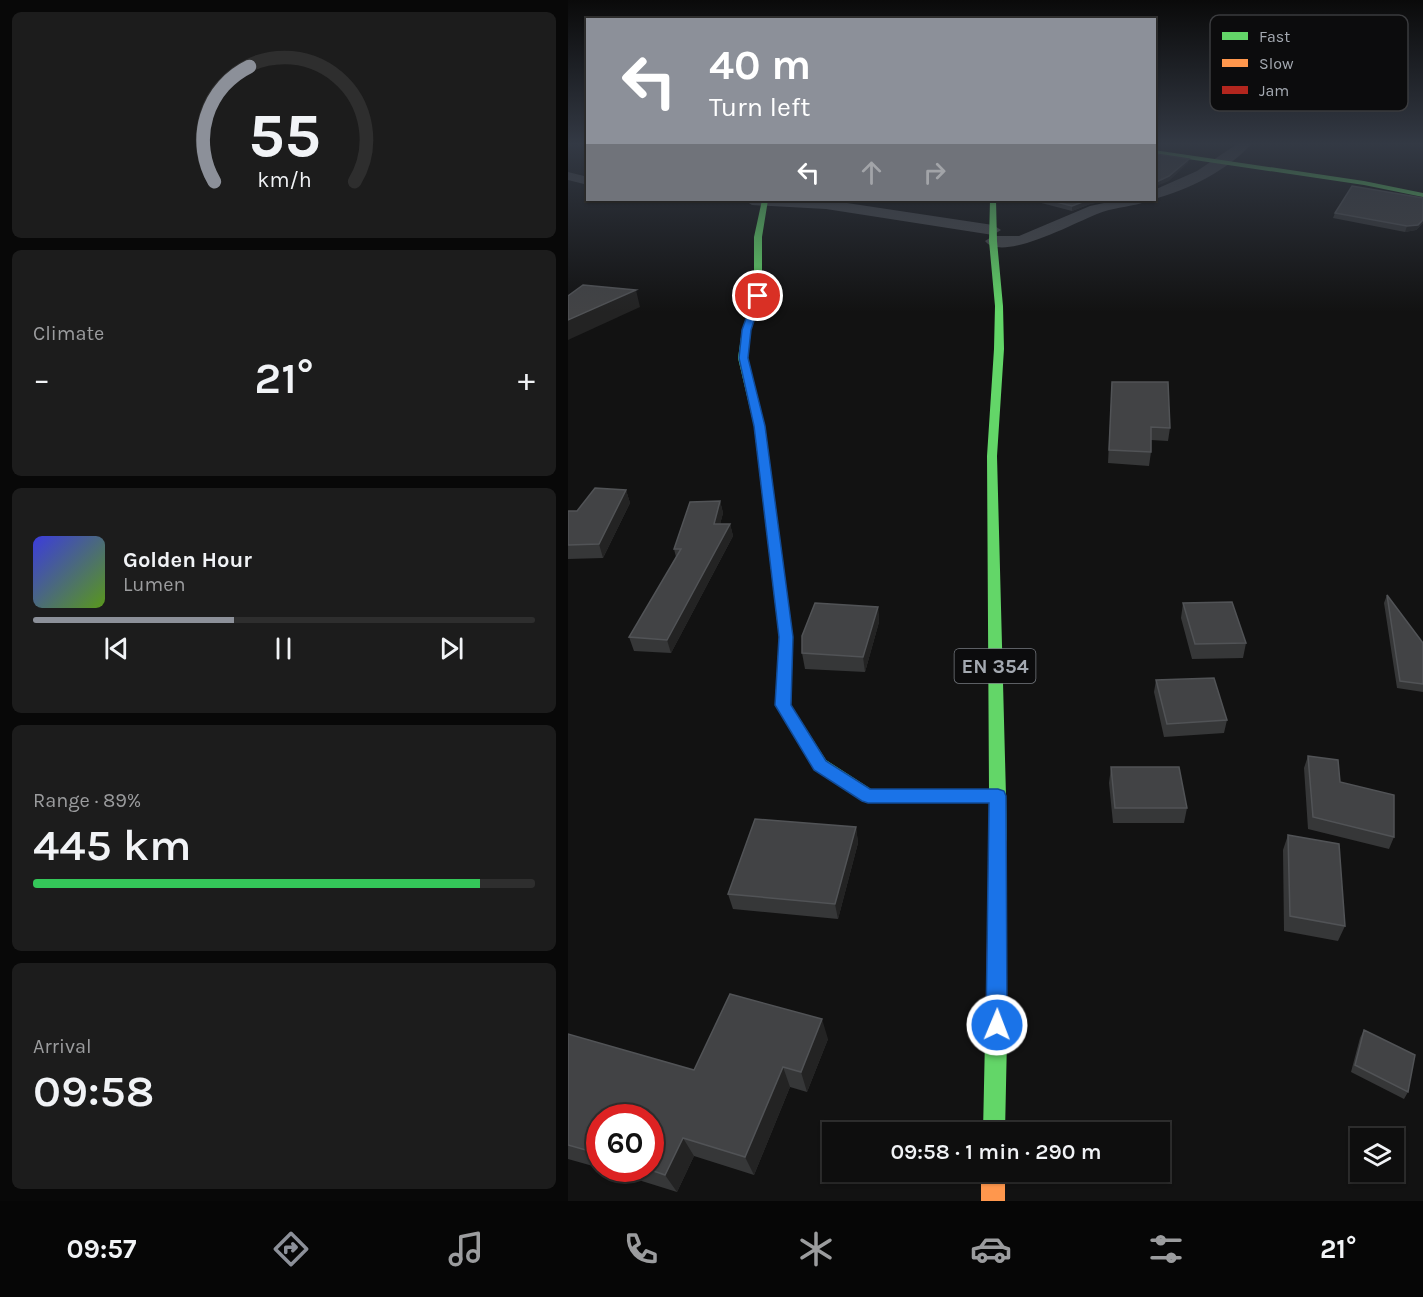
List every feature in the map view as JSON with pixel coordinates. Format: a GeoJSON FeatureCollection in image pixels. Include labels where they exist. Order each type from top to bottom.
{"type":"FeatureCollection","features":[{"type":"Feature","properties":{"kind":"street"},"geometry":{"type":"LineString","coordinates":[[760,201],[758,296],[746,330],[744,358],[759,426],[786,637],[783,705],[820,765],[868,796],[998,796]]}},
{"type":"Feature","properties":{"kind":"street"},"geometry":{"type":"LineString","coordinates":[[796,201],[826,204],[1021,241],[1095,209],[1132,201]]}},
{"type":"Feature","properties":{"kind":"street","name":"EN 354"},"geometry":{"type":"LineString","coordinates":[[993,201],[999,317],[992,456],[998,796],[998,970],[994,1122]]}},
{"type":"Feature","properties":{"kind":"street"},"geometry":{"type":"LineString","coordinates":[[992,1201],[993,1182]]}},
{"type":"Feature","properties":{"kind":"building"},"geometry":{"type":"Polygon","coordinates":[[[1343,200],[1423,200],[1423,220],[1418,225],[1407,226],[1335,213],[1343,200]]]}},
{"type":"Feature","properties":{"kind":"building"},"geometry":{"type":"Polygon","coordinates":[[[1052,201],[1085,201],[1072,206],[1052,201]]]}},
{"type":"Feature","properties":{"kind":"building"},"geometry":{"type":"Polygon","coordinates":[[[583,285],[636,290],[568,320],[568,296],[583,285]]]}},
{"type":"Feature","properties":{"kind":"building"},"geometry":{"type":"Polygon","coordinates":[[[1112,382],[1168,382],[1170,428],[1151,427],[1151,452],[1109,450],[1112,382]]]}},
{"type":"Feature","properties":{"kind":"building"},"geometry":{"type":"Polygon","coordinates":[[[595,488],[626,490],[599,544],[568,545],[568,511],[577,511],[595,488]]]}},
{"type":"Feature","properties":{"kind":"building"},"geometry":{"type":"Polygon","coordinates":[[[720,501],[714,524],[730,524],[667,640],[629,637],[681,549],[674,549],[690,502],[720,501]]]}},
{"type":"Feature","properties":{"kind":"building"},"geometry":{"type":"Polygon","coordinates":[[[1387,595],[1423,643],[1423,684],[1400,681],[1387,595]]]}},
{"type":"Feature","properties":{"kind":"building"},"geometry":{"type":"Polygon","coordinates":[[[1232,602],[1246,643],[1195,644],[1183,603],[1232,602]]]}},
{"type":"Feature","properties":{"kind":"building"},"geometry":{"type":"Polygon","coordinates":[[[815,603],[878,607],[863,657],[802,653],[802,636],[815,603]]]}},
{"type":"Feature","properties":{"kind":"building"},"geometry":{"type":"Polygon","coordinates":[[[1214,678],[1227,720],[1167,724],[1156,680],[1214,678]]]}},
{"type":"Feature","properties":{"kind":"building"},"geometry":{"type":"Polygon","coordinates":[[[1308,756],[1338,760],[1340,782],[1394,795],[1394,837],[1313,817],[1308,756]]]}},
{"type":"Feature","properties":{"kind":"building"},"geometry":{"type":"Polygon","coordinates":[[[1111,767],[1179,767],[1187,808],[1115,808],[1111,767]]]}},
{"type":"Feature","properties":{"kind":"building"},"geometry":{"type":"Polygon","coordinates":[[[755,819],[856,827],[835,904],[728,894],[755,819]]]}},
{"type":"Feature","properties":{"kind":"building"},"geometry":{"type":"Polygon","coordinates":[[[1288,835],[1339,844],[1345,926],[1290,916],[1288,835]]]}},
{"type":"Feature","properties":{"kind":"building"},"geometry":{"type":"Polygon","coordinates":[[[730,994],[822,1019],[801,1072],[783,1067],[745,1157],[683,1138],[664,1175],[664,1104],[586,1104],[586,1150],[568,1145],[568,1034],[694,1070],[730,994]]]}},
{"type":"Feature","properties":{"kind":"building"},"geometry":{"type":"Polygon","coordinates":[[[1364,1030],[1415,1055],[1408,1092],[1355,1065],[1364,1030]]]}},
{"type":"Feature","properties":{"kind":"traffic: fast"},"geometry":{"type":"LineString","coordinates":[[765,201],[758,237],[758,296],[746,330],[743,358],[759,426],[786,637],[783,705],[820,765],[868,796],[998,796]]}},
{"type":"Feature","properties":{"kind":"traffic: fast"},"geometry":{"type":"LineString","coordinates":[[993,201],[993,241],[999,306],[999,349],[992,456],[998,841]]}},
{"type":"Feature","properties":{"kind":"traffic: fast"},"geometry":{"type":"LineString","coordinates":[[994,1122],[996,1039]]}},
{"type":"Feature","properties":{"kind":"traffic: slow"},"geometry":{"type":"LineString","coordinates":[[993,1182],[993,1201]]}},
{"type":"Feature","properties":{"kind":"traffic: jam"},"geometry":{"type":"LineString","coordinates":[[996,1039],[998,841]]}},
{"type":"Feature","properties":{"kind":"route"},"geometry":{"type":"LineString","coordinates":[[758,296],[746,330],[744,358],[759,426],[786,637],[783,705],[820,765],[868,796],[998,796],[997,1025]]}}]}
